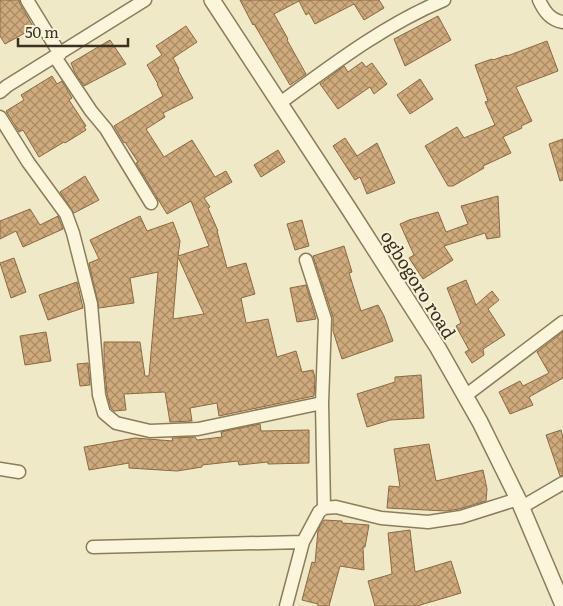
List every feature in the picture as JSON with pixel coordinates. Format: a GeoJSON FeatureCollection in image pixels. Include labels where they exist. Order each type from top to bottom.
{"type":"FeatureCollection","features":[{"type":"Feature","properties":{"kind":"street"},"geometry":{"type":"LineString","coordinates":[[27,0],[57,56],[91,111],[106,129],[151,203]]}},
{"type":"Feature","properties":{"kind":"street"},"geometry":{"type":"LineString","coordinates":[[0,92],[145,0]]}},
{"type":"Feature","properties":{"kind":"street","name":"ogbogoro road"},"geometry":{"type":"LineString","coordinates":[[212,0],[350,209],[433,340],[480,422],[520,503],[563,605]]}},
{"type":"Feature","properties":{"kind":"street"},"geometry":{"type":"LineString","coordinates":[[280,103],[354,50],[424,8],[444,0]]}},
{"type":"Feature","properties":{"kind":"street"},"geometry":{"type":"LineString","coordinates":[[538,0],[545,12],[557,21],[563,22]]}},
{"type":"Feature","properties":{"kind":"street"},"geometry":{"type":"LineString","coordinates":[[0,117],[28,162],[66,214],[73,233],[91,304],[99,394],[104,413],[116,423],[150,431],[198,429],[322,403]]}},
{"type":"Feature","properties":{"kind":"street"},"geometry":{"type":"LineString","coordinates":[[306,260],[325,319],[322,403],[324,508]]}},
{"type":"Feature","properties":{"kind":"street"},"geometry":{"type":"LineString","coordinates":[[465,396],[563,322]]}},
{"type":"Feature","properties":{"kind":"street"},"geometry":{"type":"LineString","coordinates":[[0,470],[19,472]]}},
{"type":"Feature","properties":{"kind":"street"},"geometry":{"type":"LineString","coordinates":[[286,606],[303,542],[319,512],[324,508],[336,508],[381,518],[428,522],[462,517],[520,503],[563,483]]}},
{"type":"Feature","properties":{"kind":"street"},"geometry":{"type":"LineString","coordinates":[[93,547],[303,542]]}},
{"type":"Feature","properties":{"kind":"building"},"geometry":{"type":"Polygon","coordinates":[[[0,0],[19,0],[34,28],[5,44],[0,36],[0,0]]]}},
{"type":"Feature","properties":{"kind":"building"},"geometry":{"type":"Polygon","coordinates":[[[240,0],[379,0],[384,8],[364,20],[354,4],[315,24],[309,13],[306,15],[299,1],[274,14],[306,74],[290,85],[240,0]]]}},
{"type":"Feature","properties":{"kind":"building"},"geometry":{"type":"Polygon","coordinates":[[[438,16],[451,40],[405,66],[394,39],[438,16]]]}},
{"type":"Feature","properties":{"kind":"building"},"geometry":{"type":"Polygon","coordinates":[[[186,26],[197,42],[173,58],[193,98],[163,113],[165,117],[146,129],[164,157],[192,140],[215,177],[226,171],[232,182],[204,198],[210,207],[208,208],[218,231],[227,268],[246,263],[255,294],[241,298],[246,323],[268,319],[277,357],[296,351],[302,372],[313,370],[315,378],[314,396],[219,416],[217,403],[190,408],[192,421],[170,422],[165,392],[124,394],[126,410],[114,411],[111,408],[107,394],[104,342],[140,342],[145,376],[149,376],[158,272],[130,278],[134,303],[99,308],[89,263],[99,259],[90,240],[140,216],[147,231],[173,222],[180,241],[178,256],[209,246],[191,201],[167,214],[136,163],[138,162],[114,126],[163,96],[147,65],[162,55],[156,46],[186,26]],[[178,257],[173,319],[204,314],[178,257]]]}},
{"type":"Feature","properties":{"kind":"building"},"geometry":{"type":"Polygon","coordinates":[[[110,40],[126,64],[84,86],[71,63],[110,40]]]}},
{"type":"Feature","properties":{"kind":"building"},"geometry":{"type":"Polygon","coordinates":[[[547,41],[558,71],[516,87],[532,121],[503,137],[511,153],[483,166],[484,168],[453,186],[448,186],[425,146],[457,127],[464,138],[495,125],[485,102],[488,101],[475,65],[507,56],[547,41]]]}},
{"type":"Feature","properties":{"kind":"building"},"geometry":{"type":"Polygon","coordinates":[[[362,62],[366,67],[372,63],[387,84],[374,94],[370,87],[338,109],[320,84],[344,66],[348,72],[362,62]]]}},
{"type":"Feature","properties":{"kind":"building"},"geometry":{"type":"Polygon","coordinates":[[[52,76],[57,84],[62,81],[72,98],[69,100],[86,126],[84,127],[86,130],[39,157],[23,130],[19,132],[6,111],[24,100],[21,95],[52,76]]]}},
{"type":"Feature","properties":{"kind":"building"},"geometry":{"type":"Polygon","coordinates":[[[420,79],[433,99],[410,114],[397,95],[420,79]]]}},
{"type":"Feature","properties":{"kind":"building"},"geometry":{"type":"Polygon","coordinates":[[[345,138],[357,156],[377,143],[395,183],[367,194],[360,177],[355,180],[333,146],[345,138]]]}},
{"type":"Feature","properties":{"kind":"building"},"geometry":{"type":"Polygon","coordinates":[[[563,139],[563,180],[560,181],[549,144],[563,139]]]}},
{"type":"Feature","properties":{"kind":"building"},"geometry":{"type":"Polygon","coordinates":[[[278,150],[285,162],[261,177],[254,165],[278,150]]]}},
{"type":"Feature","properties":{"kind":"building"},"geometry":{"type":"Polygon","coordinates":[[[85,176],[99,200],[74,213],[60,192],[85,176]]]}},
{"type":"Feature","properties":{"kind":"building"},"geometry":{"type":"Polygon","coordinates":[[[498,196],[500,237],[487,239],[485,233],[444,246],[453,260],[423,279],[409,258],[414,255],[400,224],[438,212],[446,232],[468,224],[461,206],[498,196]]]}},
{"type":"Feature","properties":{"kind":"building"},"geometry":{"type":"Polygon","coordinates":[[[30,209],[40,225],[58,216],[63,229],[23,247],[16,231],[0,239],[0,221],[30,209]]]}},
{"type":"Feature","properties":{"kind":"building"},"geometry":{"type":"Polygon","coordinates":[[[302,220],[309,246],[295,250],[287,224],[302,220]]]}},
{"type":"Feature","properties":{"kind":"building"},"geometry":{"type":"Polygon","coordinates":[[[344,246],[352,272],[349,273],[361,311],[378,305],[393,341],[342,359],[333,331],[333,317],[313,256],[344,246]]]}},
{"type":"Feature","properties":{"kind":"building"},"geometry":{"type":"Polygon","coordinates":[[[14,258],[26,292],[11,298],[0,263],[14,258]]]}},
{"type":"Feature","properties":{"kind":"building"},"geometry":{"type":"Polygon","coordinates":[[[466,280],[476,305],[492,291],[499,300],[488,309],[505,335],[483,349],[484,355],[472,363],[465,352],[469,350],[456,326],[461,323],[447,288],[466,280]]]}},
{"type":"Feature","properties":{"kind":"building"},"geometry":{"type":"Polygon","coordinates":[[[77,282],[83,308],[48,320],[39,295],[77,282]]]}},
{"type":"Feature","properties":{"kind":"building"},"geometry":{"type":"Polygon","coordinates":[[[306,285],[316,319],[297,322],[290,288],[306,285]]]}},
{"type":"Feature","properties":{"kind":"building"},"geometry":{"type":"Polygon","coordinates":[[[46,332],[51,361],[25,365],[20,336],[46,332]]]}},
{"type":"Feature","properties":{"kind":"building"},"geometry":{"type":"Polygon","coordinates":[[[563,332],[563,378],[529,397],[533,405],[510,414],[499,392],[520,381],[523,386],[549,373],[537,352],[563,332]]]}},
{"type":"Feature","properties":{"kind":"building"},"geometry":{"type":"Polygon","coordinates":[[[88,363],[90,385],[80,386],[77,364],[88,363]]]}},
{"type":"Feature","properties":{"kind":"building"},"geometry":{"type":"Polygon","coordinates":[[[421,375],[424,418],[390,420],[367,427],[357,394],[395,382],[395,377],[421,375]]]}},
{"type":"Feature","properties":{"kind":"building"},"geometry":{"type":"Polygon","coordinates":[[[260,424],[261,431],[309,430],[309,463],[268,464],[268,462],[239,465],[238,461],[202,465],[202,467],[177,471],[129,468],[129,463],[89,470],[84,447],[135,438],[173,441],[172,438],[195,437],[197,440],[222,437],[221,432],[260,424]]]}},
{"type":"Feature","properties":{"kind":"building"},"geometry":{"type":"Polygon","coordinates":[[[561,430],[563,437],[563,475],[560,476],[546,435],[561,430]]]}},
{"type":"Feature","properties":{"kind":"building"},"geometry":{"type":"Polygon","coordinates":[[[429,444],[436,481],[483,470],[487,489],[486,501],[446,511],[387,508],[389,486],[400,487],[394,449],[429,444]]]}},
{"type":"Feature","properties":{"kind":"building"},"geometry":{"type":"Polygon","coordinates":[[[324,520],[369,525],[365,547],[363,547],[364,570],[340,566],[329,606],[318,606],[318,604],[302,600],[312,562],[315,563],[318,530],[324,520]]]}},
{"type":"Feature","properties":{"kind":"building"},"geometry":{"type":"Polygon","coordinates":[[[410,530],[415,572],[451,561],[461,593],[417,606],[375,606],[368,581],[392,574],[388,533],[410,530]]]}}]}
